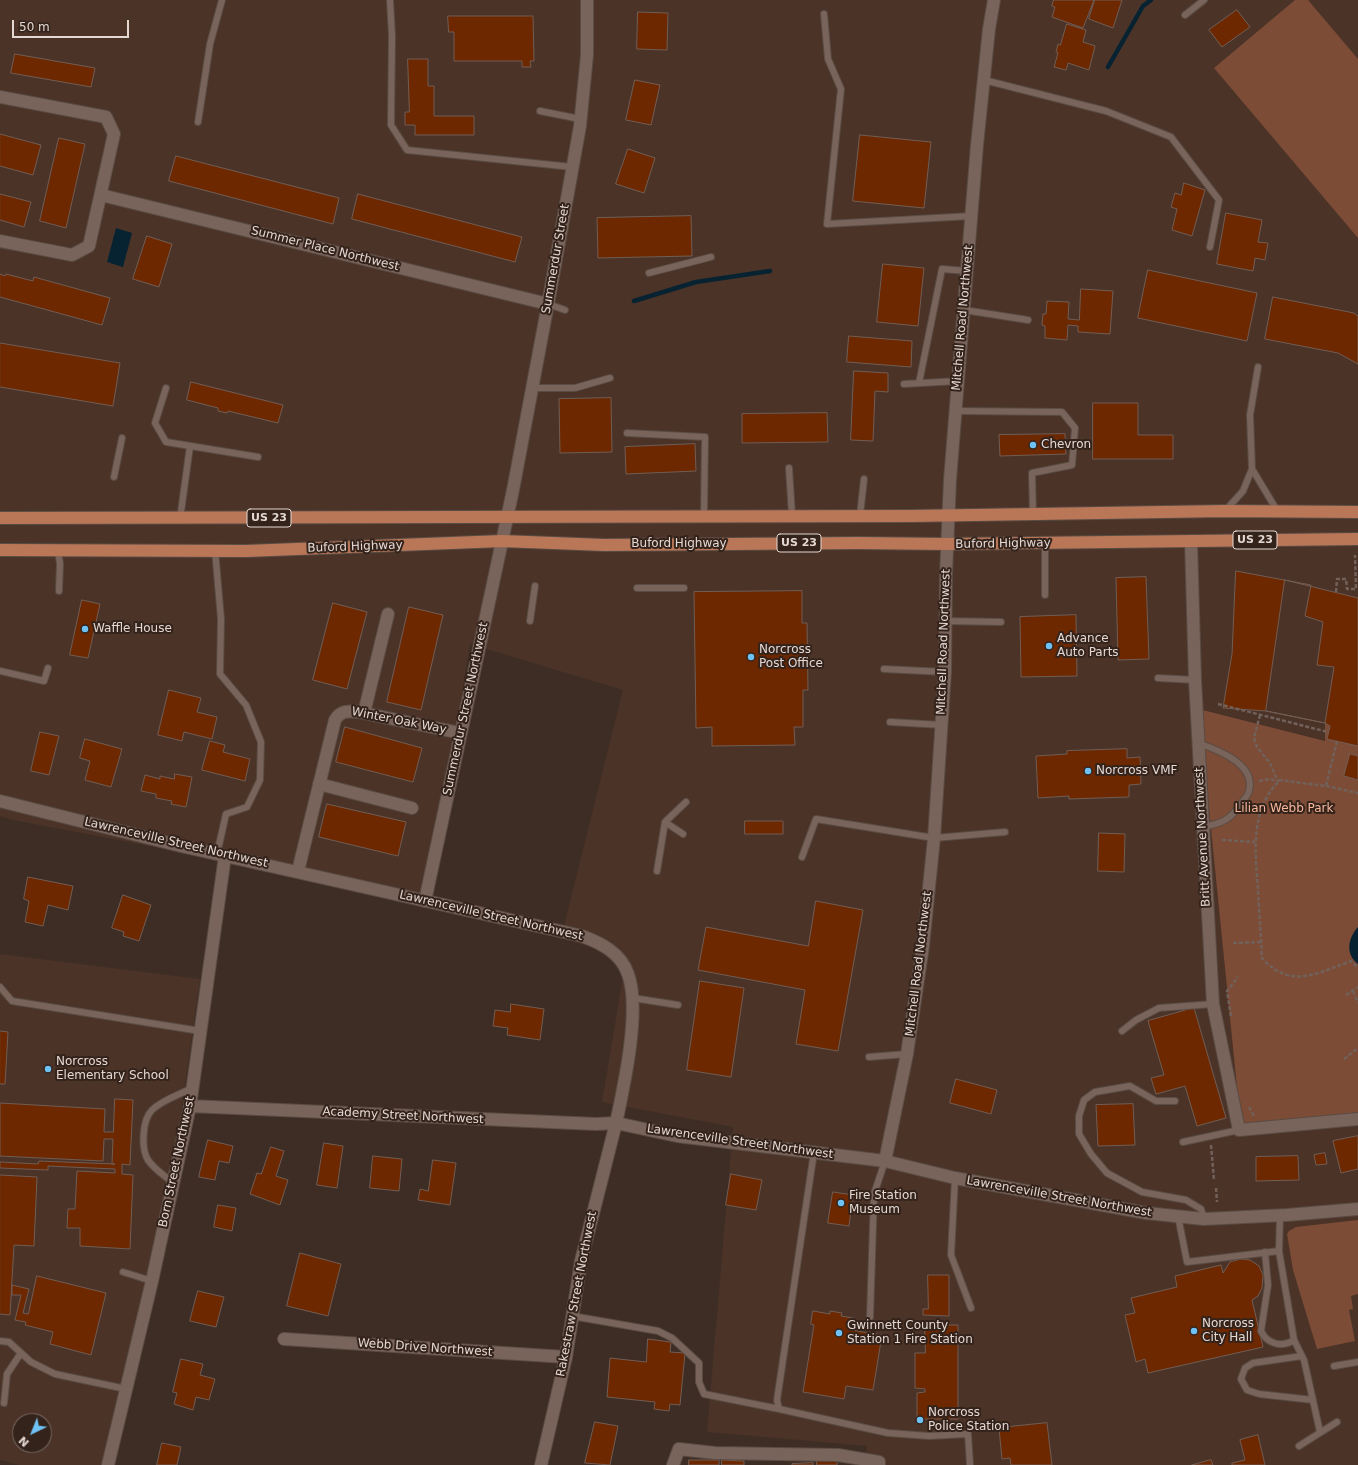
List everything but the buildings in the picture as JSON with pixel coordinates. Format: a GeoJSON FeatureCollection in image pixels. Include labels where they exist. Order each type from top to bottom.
{"type":"FeatureCollection","features":[{"type":"Feature","properties":{"kind":"main road","name":"US 23"},"geometry":{"type":"LineString","coordinates":[[0,518],[180,519],[507,516],[1033,515],[1225,511],[1358,512]]}},
{"type":"Feature","properties":{"kind":"main road","name":"Buford Highway"},"geometry":{"type":"LineString","coordinates":[[0,550],[246,551],[502,541],[604,545],[843,543],[947,544],[1358,539]]}},
{"type":"Feature","properties":{"kind":"street","name":"Summerdur Street"},"geometry":{"type":"LineString","coordinates":[[507,516],[548,304],[580,119],[587,56],[587,0]]}},
{"type":"Feature","properties":{"kind":"street","name":"Mitchell Road Northwest"},"geometry":{"type":"LineString","coordinates":[[885,1161],[908,1054],[923,946],[934,838],[945,672],[947,544],[950,515],[950,480],[971,216],[989,29],[994,0]]}},
{"type":"Feature","properties":{"kind":"street"},"geometry":{"type":"LineString","coordinates":[[0,97],[106,117],[114,134],[89,246],[72,255],[0,241]]}},
{"type":"Feature","properties":{"kind":"street","name":"Summer Place Northwest"},"geometry":{"type":"LineString","coordinates":[[101,195],[548,304]]}},
{"type":"Feature","properties":{"kind":"street","name":"Summerdur Street Northwest"},"geometry":{"type":"LineString","coordinates":[[425,901],[507,516]]}},
{"type":"Feature","properties":{"kind":"street","name":"Britt Avenue Northwest"},"geometry":{"type":"LineString","coordinates":[[1191,541],[1195,680],[1213,1004],[1239,1130]]}},
{"type":"Feature","properties":{"kind":"street"},"geometry":{"type":"LineString","coordinates":[[364,713],[388,614]]}},
{"type":"Feature","properties":{"kind":"street","name":"Winter Oak Way"},"geometry":{"type":"LineString","coordinates":[[298,871],[335,720],[338,714],[344,712],[364,713],[460,733]]}},
{"type":"Feature","properties":{"kind":"street"},"geometry":{"type":"LineString","coordinates":[[319,784],[412,808]]}},
{"type":"Feature","properties":{"kind":"street","name":"Lawrenceville Street Northwest"},"geometry":{"type":"LineString","coordinates":[[0,801],[221,855],[298,871],[594,940],[615,954],[625,967],[632,989],[633,998],[626,1077],[616,1123],[677,1136],[885,1161],[955,1178],[1146,1213],[1204,1219],[1280,1216],[1358,1209]]}},
{"type":"Feature","properties":{"kind":"street","name":"Born Street Northwest"},"geometry":{"type":"LineString","coordinates":[[108,1465],[152,1281],[190,1106],[221,855]]}},
{"type":"Feature","properties":{"kind":"street","name":"Academy Street Northwest"},"geometry":{"type":"LineString","coordinates":[[190,1106],[596,1124],[616,1123]]}},
{"type":"Feature","properties":{"kind":"street"},"geometry":{"type":"LineString","coordinates":[[1239,1130],[1358,1120]]}},
{"type":"Feature","properties":{"kind":"street","name":"Rakestraw Street Northwest"},"geometry":{"type":"LineString","coordinates":[[541,1465],[566,1357],[581,1261],[616,1123]]}},
{"type":"Feature","properties":{"kind":"street","name":"Webb Drive Northwest"},"geometry":{"type":"LineString","coordinates":[[284,1339],[566,1357]]}},
{"type":"Feature","properties":{"kind":"street"},"geometry":{"type":"LineString","coordinates":[[673,1465],[679,1449],[715,1453],[838,1455],[879,1462],[879,1465]]}},
{"type":"Feature","properties":{"kind":"lane"},"geometry":{"type":"LineString","coordinates":[[198,122],[210,44],[222,0]]}},
{"type":"Feature","properties":{"kind":"lane"},"geometry":{"type":"LineString","coordinates":[[390,0],[392,36],[390,125],[407,150],[572,167]]}},
{"type":"Feature","properties":{"kind":"lane"},"geometry":{"type":"LineString","coordinates":[[1185,15],[1204,0]]}},
{"type":"Feature","properties":{"kind":"lane"},"geometry":{"type":"LineString","coordinates":[[824,14],[828,59],[841,89],[827,224],[971,216]]}},
{"type":"Feature","properties":{"kind":"lane"},"geometry":{"type":"LineString","coordinates":[[984,80],[1106,110],[1171,137],[1219,200],[1210,247]]}},
{"type":"Feature","properties":{"kind":"lane"},"geometry":{"type":"LineString","coordinates":[[540,111],[580,119]]}},
{"type":"Feature","properties":{"kind":"lane"},"geometry":{"type":"LineString","coordinates":[[649,273],[711,257]]}},
{"type":"Feature","properties":{"kind":"lane"},"geometry":{"type":"LineString","coordinates":[[919,383],[942,269],[967,271]]}},
{"type":"Feature","properties":{"kind":"lane"},"geometry":{"type":"LineString","coordinates":[[548,304],[565,310]]}},
{"type":"Feature","properties":{"kind":"lane"},"geometry":{"type":"LineString","coordinates":[[964,310],[1028,320]]}},
{"type":"Feature","properties":{"kind":"lane"},"geometry":{"type":"LineString","coordinates":[[1225,511],[1243,491],[1252,469],[1250,415],[1258,367]]}},
{"type":"Feature","properties":{"kind":"lane"},"geometry":{"type":"LineString","coordinates":[[532,388],[575,388],[610,378]]}},
{"type":"Feature","properties":{"kind":"lane"},"geometry":{"type":"LineString","coordinates":[[904,384],[958,381]]}},
{"type":"Feature","properties":{"kind":"lane"},"geometry":{"type":"LineString","coordinates":[[166,388],[155,423],[166,442],[258,457]]}},
{"type":"Feature","properties":{"kind":"lane"},"geometry":{"type":"LineString","coordinates":[[956,411],[1062,412],[1075,428],[1072,465],[1032,473],[1033,515]]}},
{"type":"Feature","properties":{"kind":"lane"},"geometry":{"type":"LineString","coordinates":[[627,433],[706,437],[704,516]]}},
{"type":"Feature","properties":{"kind":"lane"},"geometry":{"type":"LineString","coordinates":[[114,477],[122,438]]}},
{"type":"Feature","properties":{"kind":"lane"},"geometry":{"type":"LineString","coordinates":[[180,519],[190,446]]}},
{"type":"Feature","properties":{"kind":"lane"},"geometry":{"type":"LineString","coordinates":[[789,468],[792,515]]}},
{"type":"Feature","properties":{"kind":"lane"},"geometry":{"type":"LineString","coordinates":[[1252,469],[1278,512]]}},
{"type":"Feature","properties":{"kind":"lane"},"geometry":{"type":"LineString","coordinates":[[860,515],[864,479]]}},
{"type":"Feature","properties":{"kind":"lane"},"geometry":{"type":"LineString","coordinates":[[1045,543],[1045,595]]}},
{"type":"Feature","properties":{"kind":"lane"},"geometry":{"type":"LineString","coordinates":[[215,550],[221,619],[220,674],[246,705],[261,742],[260,780],[247,807],[226,814],[221,855]]}},
{"type":"Feature","properties":{"kind":"lane"},"geometry":{"type":"LineString","coordinates":[[58,551],[60,564],[59,591]]}},
{"type":"Feature","properties":{"kind":"lane"},"geometry":{"type":"LineString","coordinates":[[530,621],[535,586]]}},
{"type":"Feature","properties":{"kind":"lane"},"geometry":{"type":"LineString","coordinates":[[637,588],[684,588]]}},
{"type":"Feature","properties":{"kind":"lane"},"geometry":{"type":"LineString","coordinates":[[946,621],[1001,622]]}},
{"type":"Feature","properties":{"kind":"lane"},"geometry":{"type":"LineString","coordinates":[[0,670],[44,681],[48,668]]}},
{"type":"Feature","properties":{"kind":"lane"},"geometry":{"type":"LineString","coordinates":[[884,669],[945,672]]}},
{"type":"Feature","properties":{"kind":"lane"},"geometry":{"type":"LineString","coordinates":[[1158,678],[1195,680]]}},
{"type":"Feature","properties":{"kind":"lane"},"geometry":{"type":"LineString","coordinates":[[890,722],[942,725]]}},
{"type":"Feature","properties":{"kind":"lane"},"geometry":{"type":"LineString","coordinates":[[1198,743],[1218,750],[1233,759],[1245,771],[1250,780],[1249,793],[1235,812],[1221,824],[1203,827]]}},
{"type":"Feature","properties":{"kind":"lane"},"geometry":{"type":"LineString","coordinates":[[656,871],[665,822],[686,802]]}},
{"type":"Feature","properties":{"kind":"lane"},"geometry":{"type":"LineString","coordinates":[[802,857],[816,819],[934,838],[1005,832]]}},
{"type":"Feature","properties":{"kind":"lane"},"geometry":{"type":"LineString","coordinates":[[665,822],[683,834]]}},
{"type":"Feature","properties":{"kind":"lane"},"geometry":{"type":"LineString","coordinates":[[0,987],[12,1002],[200,1031]]}},
{"type":"Feature","properties":{"kind":"lane"},"geometry":{"type":"LineString","coordinates":[[633,998],[678,1005]]}},
{"type":"Feature","properties":{"kind":"lane"},"geometry":{"type":"LineString","coordinates":[[1122,1030],[1136,1020],[1159,1008],[1213,1004]]}},
{"type":"Feature","properties":{"kind":"lane"},"geometry":{"type":"LineString","coordinates":[[869,1057],[908,1054]]}},
{"type":"Feature","properties":{"kind":"lane"},"geometry":{"type":"LineString","coordinates":[[1175,1101],[1156,1101],[1130,1086],[1095,1092],[1084,1100],[1079,1116],[1079,1134],[1091,1154],[1107,1173],[1142,1192],[1186,1200],[1201,1208],[1204,1219]]}},
{"type":"Feature","properties":{"kind":"lane"},"geometry":{"type":"LineString","coordinates":[[173,1183],[148,1161],[144,1151],[145,1122],[150,1112],[157,1106],[192,1088]]}},
{"type":"Feature","properties":{"kind":"lane"},"geometry":{"type":"LineString","coordinates":[[1183,1142],[1239,1130]]}},
{"type":"Feature","properties":{"kind":"lane"},"geometry":{"type":"LineString","coordinates":[[779,1409],[777,1400],[814,1152]]}},
{"type":"Feature","properties":{"kind":"lane"},"geometry":{"type":"LineString","coordinates":[[870,1317],[874,1194],[885,1161]]}},
{"type":"Feature","properties":{"kind":"lane"},"geometry":{"type":"LineString","coordinates":[[955,1178],[951,1255],[971,1308]]}},
{"type":"Feature","properties":{"kind":"lane"},"geometry":{"type":"LineString","coordinates":[[1178,1216],[1187,1262],[1279,1251]]}},
{"type":"Feature","properties":{"kind":"lane"},"geometry":{"type":"LineString","coordinates":[[1280,1216],[1279,1251],[1294,1340],[1302,1356],[1320,1432]]}},
{"type":"Feature","properties":{"kind":"lane"},"geometry":{"type":"LineString","coordinates":[[1265,1252],[1268,1285],[1261,1331],[1264,1337],[1272,1343],[1288,1344],[1294,1340]]}},
{"type":"Feature","properties":{"kind":"lane"},"geometry":{"type":"LineString","coordinates":[[123,1272],[152,1281]]}},
{"type":"Feature","properties":{"kind":"lane"},"geometry":{"type":"LineString","coordinates":[[572,1316],[663,1333],[672,1338],[699,1363],[698,1382],[704,1394],[888,1433],[929,1436],[968,1434],[970,1465]]}},
{"type":"Feature","properties":{"kind":"lane"},"geometry":{"type":"LineString","coordinates":[[0,1341],[9,1342],[31,1362],[55,1374],[126,1389]]}},
{"type":"Feature","properties":{"kind":"lane"},"geometry":{"type":"LineString","coordinates":[[4,1403],[7,1374],[21,1353]]}},
{"type":"Feature","properties":{"kind":"lane"},"geometry":{"type":"LineString","coordinates":[[1302,1356],[1253,1363],[1245,1368],[1241,1379],[1247,1390],[1259,1394],[1313,1400]]}},
{"type":"Feature","properties":{"kind":"lane"},"geometry":{"type":"LineString","coordinates":[[1334,1366],[1358,1362]]}},
{"type":"Feature","properties":{"kind":"lane"},"geometry":{"type":"LineString","coordinates":[[1299,1446],[1337,1422]]}},
{"type":"Feature","properties":{"kind":"path"},"geometry":{"type":"LineString","coordinates":[[1336,592],[1337,579],[1346,579],[1347,589],[1356,589],[1355,555]]}},
{"type":"Feature","properties":{"kind":"path"},"geometry":{"type":"LineString","coordinates":[[1218,704],[1328,732]]}},
{"type":"Feature","properties":{"kind":"path"},"geometry":{"type":"LineString","coordinates":[[1260,715],[1254,738],[1257,746],[1270,762],[1278,782]]}},
{"type":"Feature","properties":{"kind":"path"},"geometry":{"type":"LineString","coordinates":[[1326,786],[1337,741]]}},
{"type":"Feature","properties":{"kind":"path"},"geometry":{"type":"LineString","coordinates":[[1259,781],[1271,780],[1278,782]]}},
{"type":"Feature","properties":{"kind":"path"},"geometry":{"type":"LineString","coordinates":[[1358,793],[1326,786],[1280,780],[1271,790],[1259,813],[1255,842],[1262,958],[1272,969],[1294,977],[1309,976],[1351,961],[1358,968]]}},
{"type":"Feature","properties":{"kind":"path"},"geometry":{"type":"LineString","coordinates":[[1222,840],[1255,842]]}},
{"type":"Feature","properties":{"kind":"path"},"geometry":{"type":"LineString","coordinates":[[1233,943],[1261,942]]}},
{"type":"Feature","properties":{"kind":"path"},"geometry":{"type":"LineString","coordinates":[[1232,1023],[1227,991],[1238,977]]}},
{"type":"Feature","properties":{"kind":"path"},"geometry":{"type":"LineString","coordinates":[[1346,995],[1358,987]]}},
{"type":"Feature","properties":{"kind":"path"},"geometry":{"type":"LineString","coordinates":[[1353,991],[1358,1003]]}},
{"type":"Feature","properties":{"kind":"path"},"geometry":{"type":"LineString","coordinates":[[1344,1059],[1358,1048]]}},
{"type":"Feature","properties":{"kind":"path"},"geometry":{"type":"LineString","coordinates":[[1245,1101],[1252,1110],[1257,1129]]}},
{"type":"Feature","properties":{"kind":"path"},"geometry":{"type":"LineString","coordinates":[[1211,1145],[1214,1180]]}},
{"type":"Feature","properties":{"kind":"path"},"geometry":{"type":"LineString","coordinates":[[1216,1188],[1217,1202]]}},
{"type":"Feature","properties":{"kind":"shaded area"},"geometry":{"type":"Polygon","coordinates":[[[0,0],[1358,0],[1358,598],[1353,596],[1325,723],[1325,741],[1200,709],[1358,1115],[1358,1465],[865,1465],[867,1446],[707,1432],[733,1127],[602,1102],[626,958],[561,938],[623,690],[470,644],[428,899],[13,820],[0,816],[0,0]]]}},
{"type":"Feature","properties":{"kind":"shaded area"},"geometry":{"type":"Polygon","coordinates":[[[0,954],[200,979],[177,1140],[107,1465],[19,1465],[0,1460],[0,954]]]}},
{"type":"Feature","properties":{"kind":"green space"},"geometry":{"type":"Polygon","coordinates":[[[1295,0],[1308,0],[1358,59],[1358,238],[1214,68],[1295,0]]]}},
{"type":"Feature","properties":{"kind":"green space","name":"Lilian Webb Park"},"geometry":{"type":"Polygon","coordinates":[[[1353,596],[1358,598],[1358,1115],[1241,1127],[1199,709],[1325,741],[1325,723],[1353,596]]]}},
{"type":"Feature","properties":{"kind":"green space"},"geometry":{"type":"Polygon","coordinates":[[[1358,1220],[1358,1294],[1351,1296],[1353,1309],[1349,1310],[1355,1341],[1317,1349],[1293,1270],[1287,1234],[1296,1227],[1358,1220]]]}},
{"type":"Feature","properties":{"kind":"water"},"geometry":{"type":"Polygon","coordinates":[[[116,228],[132,233],[123,267],[107,262],[116,228]]]}},
{"type":"Feature","properties":{"kind":"water"},"geometry":{"type":"Polygon","coordinates":[[[1358,927],[1358,964],[1351,956],[1349,946],[1352,936],[1358,927]]]}},
{"type":"Feature","properties":{"kind":"waterway"},"geometry":{"type":"LineString","coordinates":[[1108,67],[1143,6],[1151,0]]}},
{"type":"Feature","properties":{"kind":"waterway"},"geometry":{"type":"LineString","coordinates":[[634,301],[696,282],[770,271]]}},
{"type":"Feature","properties":{"kind":"place","name":"Chevron"},"geometry":{"type":"Point","coordinates":[1033,445]}},
{"type":"Feature","properties":{"kind":"place","name":"Waffle House"},"geometry":{"type":"Point","coordinates":[85,629]}},
{"type":"Feature","properties":{"kind":"place","name":"Advance Auto Parts"},"geometry":{"type":"Point","coordinates":[1049,646]}},
{"type":"Feature","properties":{"kind":"place","name":"Norcross Post Office"},"geometry":{"type":"Point","coordinates":[751,657]}},
{"type":"Feature","properties":{"kind":"place","name":"Norcross VMF"},"geometry":{"type":"Point","coordinates":[1088,771]}},
{"type":"Feature","properties":{"kind":"place","name":"Norcross Elementary School"},"geometry":{"type":"Point","coordinates":[48,1069]}},
{"type":"Feature","properties":{"kind":"place","name":"Fire Station Museum"},"geometry":{"type":"Point","coordinates":[841,1203]}},
{"type":"Feature","properties":{"kind":"place","name":"Norcross City Hall"},"geometry":{"type":"Point","coordinates":[1194,1331]}},
{"type":"Feature","properties":{"kind":"place","name":"Gwinnett County Station 1 Fire Station"},"geometry":{"type":"Point","coordinates":[839,1333]}},
{"type":"Feature","properties":{"kind":"place","name":"Norcross Police Station"},"geometry":{"type":"Point","coordinates":[920,1420]}}]}
